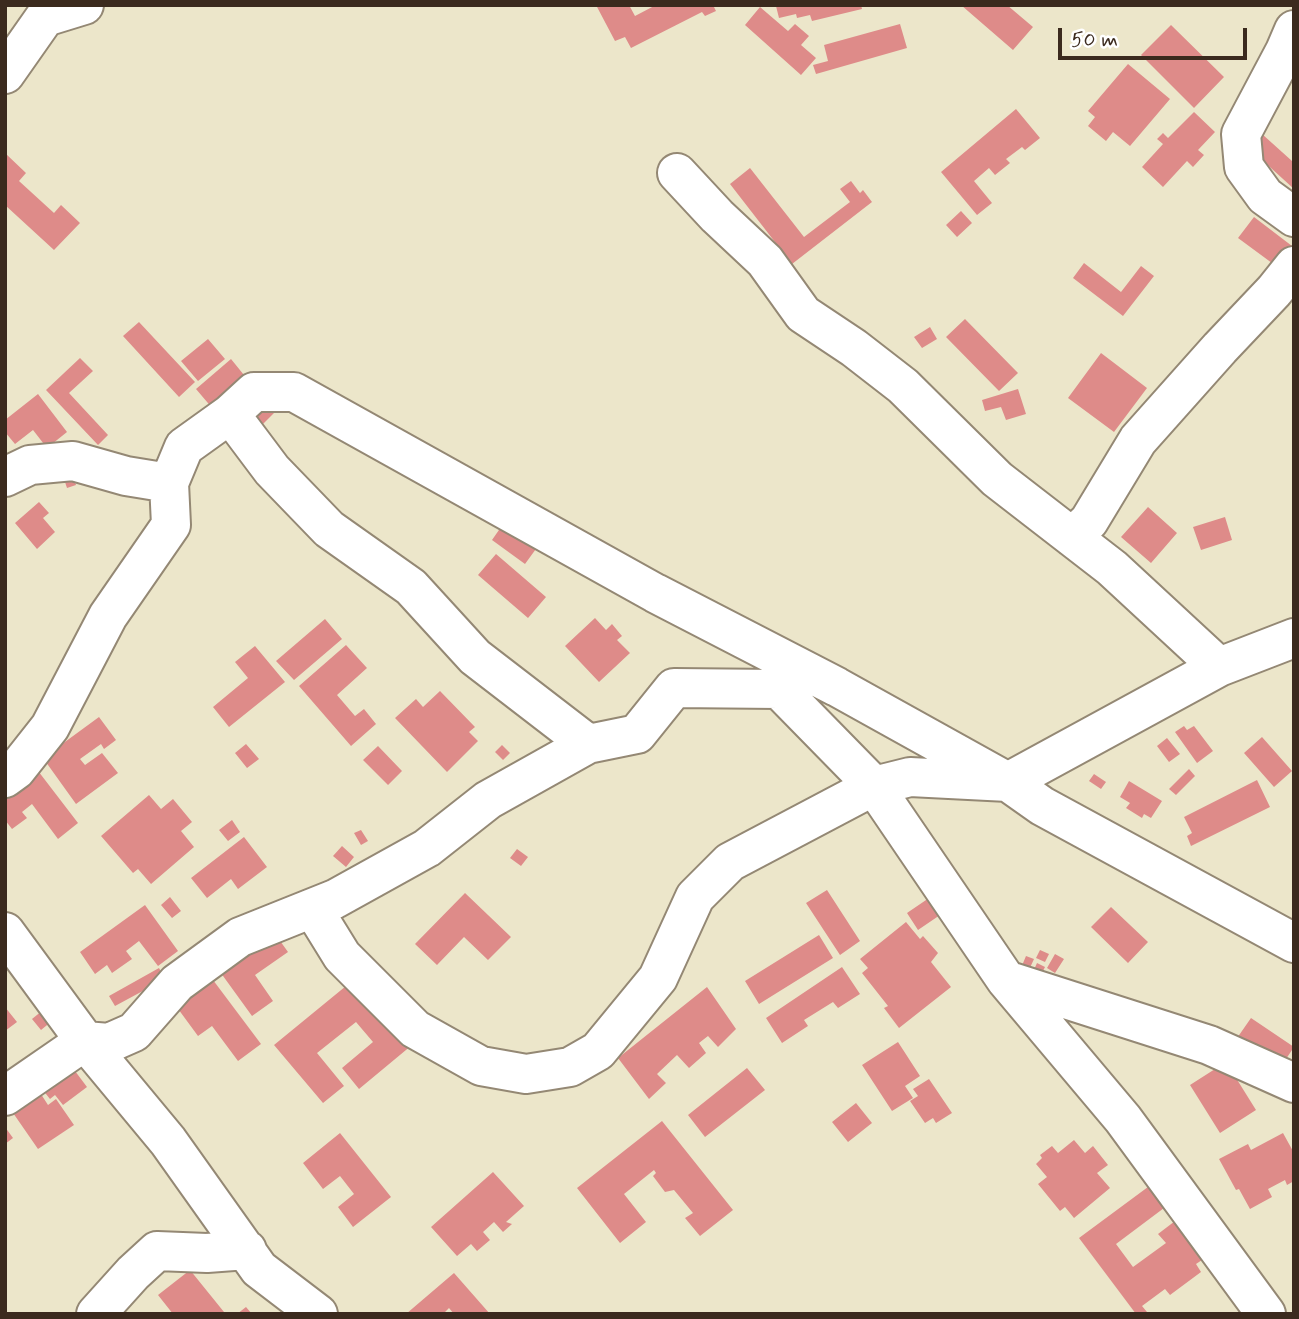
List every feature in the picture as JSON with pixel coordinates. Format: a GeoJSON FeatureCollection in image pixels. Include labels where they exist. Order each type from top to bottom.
{"type":"FeatureCollection","features":[{"type":"Feature","properties":{"kind":"street"},"geometry":{"type":"LineString","coordinates":[[5,75],[45,17],[84,5]]}},
{"type":"Feature","properties":{"kind":"street"},"geometry":{"type":"LineString","coordinates":[[1291,46],[1241,134],[1244,167],[1265,196],[1294,217]]}},
{"type":"Feature","properties":{"kind":"street"},"geometry":{"type":"LineString","coordinates":[[677,173],[717,216],[765,261],[803,314],[854,348],[903,386],[997,479],[1112,568],[1219,667]]}},
{"type":"Feature","properties":{"kind":"street"},"geometry":{"type":"LineString","coordinates":[[1072,537],[1089,521],[1138,440],[1294,266]]}},
{"type":"Feature","properties":{"kind":"street"},"geometry":{"type":"LineString","coordinates":[[5,778],[16,770],[50,727],[78,678],[108,616],[171,525],[169,483],[184,447],[230,414],[254,392],[294,392],[655,593],[837,687],[1008,782],[1042,806],[1294,943]]}},
{"type":"Feature","properties":{"kind":"street"},"geometry":{"type":"LineString","coordinates":[[230,414],[272,470],[329,529],[411,587],[475,657],[588,744]]}},
{"type":"Feature","properties":{"kind":"street"},"geometry":{"type":"LineString","coordinates":[[5,477],[30,465],[73,461],[126,476],[169,483]]}},
{"type":"Feature","properties":{"kind":"street"},"geometry":{"type":"LineString","coordinates":[[313,909],[342,956],[415,1028],[481,1066],[526,1074],[570,1067],[598,1051],[658,978],[695,897],[730,862],[874,786],[910,777],[1008,782],[1219,667],[1294,638]]}},
{"type":"Feature","properties":{"kind":"street"},"geometry":{"type":"LineString","coordinates":[[5,1096],[85,1041],[109,1043],[134,1032],[177,983],[240,937],[313,909],[427,848],[488,800],[588,744],[637,734],[674,688],[779,689],[874,786],[1006,980],[1124,1119],[1266,1314]]}},
{"type":"Feature","properties":{"kind":"street"},"geometry":{"type":"LineString","coordinates":[[5,932],[85,1041],[168,1141],[259,1269],[318,1314]]}},
{"type":"Feature","properties":{"kind":"street"},"geometry":{"type":"LineString","coordinates":[[1006,980],[1209,1045],[1294,1083]]}},
{"type":"Feature","properties":{"kind":"street"},"geometry":{"type":"LineString","coordinates":[[96,1314],[157,1251],[207,1253],[247,1250]]}},
{"type":"Feature","properties":{"kind":"street"},"geometry":{"type":"LineString","coordinates":[[1288,1314],[1294,1309]]}},
{"type":"Feature","properties":{"kind":"building"},"geometry":{"type":"Polygon","coordinates":[[[596,5],[629,5],[635,16],[656,5],[713,5],[716,11],[705,16],[702,12],[631,48],[625,37],[615,41],[596,5]]]}},
{"type":"Feature","properties":{"kind":"building"},"geometry":{"type":"Polygon","coordinates":[[[861,5],[862,9],[812,21],[810,15],[797,18],[796,14],[779,18],[776,6],[861,5]]]}},
{"type":"Feature","properties":{"kind":"building"},"geometry":{"type":"Polygon","coordinates":[[[961,5],[1007,5],[1033,27],[1013,50],[961,5]]]}},
{"type":"Feature","properties":{"kind":"building"},"geometry":{"type":"Polygon","coordinates":[[[760,7],[788,31],[795,24],[809,36],[801,45],[816,58],[801,75],[745,25],[760,7]]]}},
{"type":"Feature","properties":{"kind":"building"},"geometry":{"type":"Polygon","coordinates":[[[900,24],[907,48],[816,74],[813,65],[828,61],[824,45],[900,24]]]}},
{"type":"Feature","properties":{"kind":"building"},"geometry":{"type":"Polygon","coordinates":[[[1171,25],[1224,77],[1194,108],[1141,55],[1171,25]]]}},
{"type":"Feature","properties":{"kind":"building"},"geometry":{"type":"Polygon","coordinates":[[[1128,64],[1170,99],[1130,146],[1113,132],[1106,141],[1088,126],[1095,117],[1088,111],[1128,64]]]}},
{"type":"Feature","properties":{"kind":"building"},"geometry":{"type":"Polygon","coordinates":[[[1016,109],[1040,138],[1025,150],[1022,147],[1006,159],[1010,163],[995,175],[989,168],[974,181],[992,203],[977,215],[941,172],[1016,109]]]}},
{"type":"Feature","properties":{"kind":"building"},"geometry":{"type":"Polygon","coordinates":[[[1194,112],[1215,132],[1198,150],[1204,155],[1193,167],[1187,161],[1163,187],[1142,167],[1163,144],[1157,139],[1163,133],[1168,138],[1194,112]]]}},
{"type":"Feature","properties":{"kind":"building"},"geometry":{"type":"Polygon","coordinates":[[[1262,134],[1292,161],[1294,159],[1294,189],[1249,148],[1262,134]]]}},
{"type":"Feature","properties":{"kind":"building"},"geometry":{"type":"Polygon","coordinates":[[[5,153],[26,173],[19,181],[54,213],[61,205],[80,223],[54,250],[5,205],[5,153]]]}},
{"type":"Feature","properties":{"kind":"building"},"geometry":{"type":"Polygon","coordinates":[[[750,168],[804,237],[850,202],[840,189],[851,181],[860,193],[863,190],[872,202],[792,264],[730,184],[750,168]]]}},
{"type":"Feature","properties":{"kind":"building"},"geometry":{"type":"Polygon","coordinates":[[[961,211],[972,223],[957,237],[946,225],[961,211]]]}},
{"type":"Feature","properties":{"kind":"building"},"geometry":{"type":"Polygon","coordinates":[[[1254,217],[1292,246],[1276,266],[1238,238],[1254,217]]]}},
{"type":"Feature","properties":{"kind":"building"},"geometry":{"type":"Polygon","coordinates":[[[1084,263],[1121,292],[1141,266],[1154,276],[1123,316],[1073,278],[1084,263]]]}},
{"type":"Feature","properties":{"kind":"building"},"geometry":{"type":"Polygon","coordinates":[[[965,319],[1018,373],[999,391],[946,337],[965,319]]]}},
{"type":"Feature","properties":{"kind":"building"},"geometry":{"type":"Polygon","coordinates":[[[139,322],[195,382],[179,397],[123,336],[139,322]]]}},
{"type":"Feature","properties":{"kind":"building"},"geometry":{"type":"Polygon","coordinates":[[[930,327],[937,339],[922,348],[914,337],[930,327]]]}},
{"type":"Feature","properties":{"kind":"building"},"geometry":{"type":"Polygon","coordinates":[[[208,339],[225,359],[198,381],[181,361],[208,339]]]}},
{"type":"Feature","properties":{"kind":"building"},"geometry":{"type":"Polygon","coordinates":[[[1101,353],[1147,388],[1114,432],[1068,398],[1101,353]]]}},
{"type":"Feature","properties":{"kind":"building"},"geometry":{"type":"Polygon","coordinates":[[[80,358],[93,371],[69,393],[108,435],[98,445],[46,390],[80,358]]]}},
{"type":"Feature","properties":{"kind":"building"},"geometry":{"type":"Polygon","coordinates":[[[231,359],[248,380],[213,409],[196,389],[231,359]]]}},
{"type":"Feature","properties":{"kind":"building"},"geometry":{"type":"Polygon","coordinates":[[[1018,389],[1026,414],[1006,420],[1001,407],[985,411],[982,400],[1018,389]]]}},
{"type":"Feature","properties":{"kind":"building"},"geometry":{"type":"Polygon","coordinates":[[[38,394],[67,432],[47,448],[33,430],[15,444],[5,432],[5,420],[38,394]]]}},
{"type":"Feature","properties":{"kind":"building"},"geometry":{"type":"Polygon","coordinates":[[[270,401],[278,409],[262,425],[254,417],[270,401]]]}},
{"type":"Feature","properties":{"kind":"building"},"geometry":{"type":"Polygon","coordinates":[[[73,476],[76,485],[67,488],[64,479],[73,476]]]}},
{"type":"Feature","properties":{"kind":"building"},"geometry":{"type":"Polygon","coordinates":[[[39,502],[49,513],[43,518],[55,532],[37,549],[15,523],[39,502]]]}},
{"type":"Feature","properties":{"kind":"building"},"geometry":{"type":"Polygon","coordinates":[[[1148,507],[1177,533],[1151,563],[1121,537],[1148,507]]]}},
{"type":"Feature","properties":{"kind":"building"},"geometry":{"type":"Polygon","coordinates":[[[508,517],[541,542],[525,564],[492,540],[508,517]]]}},
{"type":"Feature","properties":{"kind":"building"},"geometry":{"type":"Polygon","coordinates":[[[1225,517],[1232,540],[1201,550],[1193,527],[1225,517]]]}},
{"type":"Feature","properties":{"kind":"building"},"geometry":{"type":"Polygon","coordinates":[[[496,554],[546,597],[528,618],[478,575],[496,554]]]}},
{"type":"Feature","properties":{"kind":"building"},"geometry":{"type":"Polygon","coordinates":[[[595,618],[606,630],[612,624],[622,636],[617,640],[630,653],[599,682],[565,646],[595,618]]]}},
{"type":"Feature","properties":{"kind":"building"},"geometry":{"type":"Polygon","coordinates":[[[325,619],[342,639],[294,680],[276,661],[325,619]]]}},
{"type":"Feature","properties":{"kind":"building"},"geometry":{"type":"Polygon","coordinates":[[[346,645],[367,668],[337,695],[355,716],[364,709],[376,724],[351,746],[299,686],[346,645]]]}},
{"type":"Feature","properties":{"kind":"building"},"geometry":{"type":"Polygon","coordinates":[[[255,646],[285,682],[229,727],[213,707],[248,678],[235,662],[255,646]]]}},
{"type":"Feature","properties":{"kind":"building"},"geometry":{"type":"Polygon","coordinates":[[[440,691],[475,727],[469,732],[478,741],[447,772],[395,718],[416,699],[423,707],[440,691]]]}},
{"type":"Feature","properties":{"kind":"building"},"geometry":{"type":"Polygon","coordinates":[[[99,717],[116,740],[104,749],[101,744],[80,759],[85,765],[102,753],[118,773],[76,804],[43,758],[99,717]]]}},
{"type":"Feature","properties":{"kind":"building"},"geometry":{"type":"Polygon","coordinates":[[[1184,726],[1187,730],[1194,726],[1213,751],[1197,763],[1175,732],[1184,726]]]}},
{"type":"Feature","properties":{"kind":"building"},"geometry":{"type":"Polygon","coordinates":[[[1262,737],[1292,771],[1274,787],[1244,753],[1262,737]]]}},
{"type":"Feature","properties":{"kind":"building"},"geometry":{"type":"Polygon","coordinates":[[[1167,738],[1180,754],[1169,762],[1157,746],[1167,738]]]}},
{"type":"Feature","properties":{"kind":"building"},"geometry":{"type":"Polygon","coordinates":[[[246,744],[259,759],[247,768],[235,753],[246,744]]]}},
{"type":"Feature","properties":{"kind":"building"},"geometry":{"type":"Polygon","coordinates":[[[502,745],[510,753],[503,760],[495,752],[502,745]]]}},
{"type":"Feature","properties":{"kind":"building"},"geometry":{"type":"Polygon","coordinates":[[[378,746],[402,771],[388,785],[363,760],[378,746]]]}},
{"type":"Feature","properties":{"kind":"building"},"geometry":{"type":"Polygon","coordinates":[[[32,763],[78,823],[58,839],[32,804],[22,812],[27,818],[12,829],[5,820],[5,783],[32,763]]]}},
{"type":"Feature","properties":{"kind":"building"},"geometry":{"type":"Polygon","coordinates":[[[1189,769],[1195,776],[1176,795],[1169,789],[1189,769]]]}},
{"type":"Feature","properties":{"kind":"building"},"geometry":{"type":"Polygon","coordinates":[[[1094,774],[1106,782],[1101,789],[1089,781],[1094,774]]]}},
{"type":"Feature","properties":{"kind":"building"},"geometry":{"type":"Polygon","coordinates":[[[1257,780],[1270,807],[1191,846],[1187,836],[1192,833],[1184,817],[1257,780]]]}},
{"type":"Feature","properties":{"kind":"building"},"geometry":{"type":"Polygon","coordinates":[[[1129,781],[1162,801],[1151,818],[1144,814],[1142,818],[1126,808],[1130,803],[1120,797],[1129,781]]]}},
{"type":"Feature","properties":{"kind":"building"},"geometry":{"type":"Polygon","coordinates":[[[149,795],[161,809],[173,799],[192,822],[181,831],[194,847],[151,884],[138,869],[133,873],[101,836],[149,795]]]}},
{"type":"Feature","properties":{"kind":"building"},"geometry":{"type":"Polygon","coordinates":[[[232,820],[240,832],[228,841],[219,830],[232,820]]]}},
{"type":"Feature","properties":{"kind":"building"},"geometry":{"type":"Polygon","coordinates":[[[361,830],[368,841],[361,845],[354,833],[361,830]]]}},
{"type":"Feature","properties":{"kind":"building"},"geometry":{"type":"Polygon","coordinates":[[[244,837],[267,867],[238,889],[231,879],[207,898],[191,878],[244,837]]]}},
{"type":"Feature","properties":{"kind":"building"},"geometry":{"type":"Polygon","coordinates":[[[342,846],[354,857],[346,867],[333,856],[342,846]]]}},
{"type":"Feature","properties":{"kind":"building"},"geometry":{"type":"Polygon","coordinates":[[[517,849],[528,857],[521,866],[510,858],[517,849]]]}},
{"type":"Feature","properties":{"kind":"building"},"geometry":{"type":"Polygon","coordinates":[[[827,890],[860,941],[840,955],[806,903],[827,890]]]}},
{"type":"Feature","properties":{"kind":"building"},"geometry":{"type":"Polygon","coordinates":[[[465,893],[511,937],[488,960],[464,937],[437,965],[415,944],[465,893]]]}},
{"type":"Feature","properties":{"kind":"building"},"geometry":{"type":"Polygon","coordinates":[[[170,897],[181,911],[172,918],[161,905],[170,897]]]}},
{"type":"Feature","properties":{"kind":"building"},"geometry":{"type":"Polygon","coordinates":[[[929,898],[940,915],[918,930],[907,913],[929,898]]]}},
{"type":"Feature","properties":{"kind":"building"},"geometry":{"type":"Polygon","coordinates":[[[145,905],[178,951],[158,966],[139,941],[126,951],[132,959],[112,973],[107,965],[95,974],[80,952],[145,905]]]}},
{"type":"Feature","properties":{"kind":"building"},"geometry":{"type":"Polygon","coordinates":[[[1111,907],[1148,942],[1128,963],[1091,927],[1111,907]]]}},
{"type":"Feature","properties":{"kind":"building"},"geometry":{"type":"Polygon","coordinates":[[[906,922],[920,939],[923,936],[938,953],[931,962],[951,987],[899,1028],[884,1008],[888,1006],[862,973],[868,968],[860,959],[906,922]]]}},
{"type":"Feature","properties":{"kind":"building"},"geometry":{"type":"Polygon","coordinates":[[[273,931],[288,952],[255,975],[273,1001],[252,1016],[218,969],[273,931]]]}},
{"type":"Feature","properties":{"kind":"building"},"geometry":{"type":"Polygon","coordinates":[[[819,935],[833,958],[759,1004],[745,981],[819,935]]]}},
{"type":"Feature","properties":{"kind":"building"},"geometry":{"type":"Polygon","coordinates":[[[1040,950],[1049,954],[1045,962],[1036,958],[1040,950]]]}},
{"type":"Feature","properties":{"kind":"building"},"geometry":{"type":"Polygon","coordinates":[[[1055,954],[1064,959],[1055,973],[1047,968],[1055,954]]]}},
{"type":"Feature","properties":{"kind":"building"},"geometry":{"type":"Polygon","coordinates":[[[1026,956],[1034,959],[1028,972],[1021,968],[1026,956]]]}},
{"type":"Feature","properties":{"kind":"building"},"geometry":{"type":"Polygon","coordinates":[[[1037,963],[1045,967],[1041,975],[1033,972],[1037,963]]]}},
{"type":"Feature","properties":{"kind":"building"},"geometry":{"type":"Polygon","coordinates":[[[842,967],[860,994],[838,1008],[833,1002],[804,1020],[808,1026],[782,1043],[766,1018],[842,967]]]}},
{"type":"Feature","properties":{"kind":"building"},"geometry":{"type":"Polygon","coordinates":[[[159,968],[165,979],[115,1006],[109,996],[159,968]]]}},
{"type":"Feature","properties":{"kind":"building"},"geometry":{"type":"Polygon","coordinates":[[[210,976],[261,1044],[238,1061],[212,1026],[198,1036],[173,1002],[210,976]]]}},
{"type":"Feature","properties":{"kind":"building"},"geometry":{"type":"Polygon","coordinates":[[[357,977],[412,1045],[359,1089],[342,1068],[373,1042],[356,1022],[317,1053],[344,1086],[323,1103],[274,1045],[357,977]]]}},
{"type":"Feature","properties":{"kind":"building"},"geometry":{"type":"Polygon","coordinates":[[[707,987],[736,1029],[718,1047],[708,1036],[699,1043],[706,1053],[689,1068],[677,1055],[657,1074],[666,1083],[649,1099],[618,1058],[707,987]]]}},
{"type":"Feature","properties":{"kind":"building"},"geometry":{"type":"Polygon","coordinates":[[[48,1006],[52,1021],[41,1030],[32,1019],[48,1006]]]}},
{"type":"Feature","properties":{"kind":"building"},"geometry":{"type":"Polygon","coordinates":[[[5,1007],[17,1022],[5,1031],[5,1007]]]}},
{"type":"Feature","properties":{"kind":"building"},"geometry":{"type":"Polygon","coordinates":[[[1251,1018],[1294,1047],[1278,1071],[1235,1041],[1251,1018]]]}},
{"type":"Feature","properties":{"kind":"building"},"geometry":{"type":"Polygon","coordinates":[[[898,1042],[920,1076],[905,1086],[913,1098],[892,1111],[862,1065],[898,1042]]]}},
{"type":"Feature","properties":{"kind":"building"},"geometry":{"type":"Polygon","coordinates":[[[1226,1062],[1256,1110],[1220,1133],[1190,1085],[1226,1062]]]}},
{"type":"Feature","properties":{"kind":"building"},"geometry":{"type":"Polygon","coordinates":[[[72,1067],[87,1087],[63,1105],[55,1095],[50,1099],[42,1089],[72,1067]]]}},
{"type":"Feature","properties":{"kind":"building"},"geometry":{"type":"Polygon","coordinates":[[[747,1068],[765,1090],[705,1137],[688,1115],[747,1068]]]}},
{"type":"Feature","properties":{"kind":"building"},"geometry":{"type":"Polygon","coordinates":[[[929,1079],[952,1113],[936,1123],[933,1118],[925,1123],[910,1101],[918,1096],[913,1089],[929,1079]]]}},
{"type":"Feature","properties":{"kind":"building"},"geometry":{"type":"Polygon","coordinates":[[[39,1091],[48,1105],[56,1099],[74,1125],[38,1149],[11,1110],[39,1091]]]}},
{"type":"Feature","properties":{"kind":"building"},"geometry":{"type":"Polygon","coordinates":[[[856,1103],[872,1123],[848,1142],[832,1122],[856,1103]]]}},
{"type":"Feature","properties":{"kind":"building"},"geometry":{"type":"Polygon","coordinates":[[[662,1121],[733,1210],[700,1236],[685,1218],[693,1213],[674,1190],[665,1192],[653,1176],[656,1173],[654,1170],[624,1194],[646,1222],[620,1243],[577,1188],[662,1121]]]}},
{"type":"Feature","properties":{"kind":"building"},"geometry":{"type":"Polygon","coordinates":[[[5,1127],[13,1138],[5,1144],[5,1127]]]}},
{"type":"Feature","properties":{"kind":"building"},"geometry":{"type":"Polygon","coordinates":[[[340,1133],[391,1197],[353,1227],[338,1207],[354,1194],[340,1176],[323,1189],[303,1163],[340,1133]]]}},
{"type":"Feature","properties":{"kind":"building"},"geometry":{"type":"Polygon","coordinates":[[[1283,1133],[1294,1153],[1294,1181],[1287,1185],[1285,1180],[1268,1189],[1272,1197],[1250,1209],[1219,1159],[1248,1144],[1251,1150],[1283,1133]]]}},
{"type":"Feature","properties":{"kind":"building"},"geometry":{"type":"Polygon","coordinates":[[[1074,1140],[1085,1153],[1093,1146],[1108,1165],[1097,1173],[1110,1188],[1074,1218],[1065,1207],[1060,1211],[1038,1184],[1047,1177],[1036,1164],[1042,1158],[1040,1155],[1052,1146],[1058,1153],[1074,1140]]]}},
{"type":"Feature","properties":{"kind":"building"},"geometry":{"type":"Polygon","coordinates":[[[493,1172],[524,1206],[506,1222],[512,1224],[503,1232],[494,1222],[483,1232],[490,1240],[477,1251],[471,1244],[457,1256],[431,1227],[493,1172]]]}},
{"type":"Feature","properties":{"kind":"building"},"geometry":{"type":"Polygon","coordinates":[[[1152,1184],[1168,1205],[1116,1244],[1133,1267],[1166,1243],[1158,1234],[1179,1218],[1208,1256],[1196,1264],[1201,1272],[1170,1295],[1165,1289],[1142,1306],[1147,1312],[1136,1314],[1079,1238],[1152,1184]]]}},
{"type":"Feature","properties":{"kind":"building"},"geometry":{"type":"Polygon","coordinates":[[[190,1270],[224,1312],[222,1314],[173,1314],[158,1295],[190,1270]]]}},
{"type":"Feature","properties":{"kind":"building"},"geometry":{"type":"Polygon","coordinates":[[[454,1273],[490,1314],[454,1314],[449,1308],[443,1314],[406,1314],[454,1273]]]}},
{"type":"Feature","properties":{"kind":"building"},"geometry":{"type":"Polygon","coordinates":[[[246,1307],[252,1314],[237,1314],[246,1307]]]}}]}
